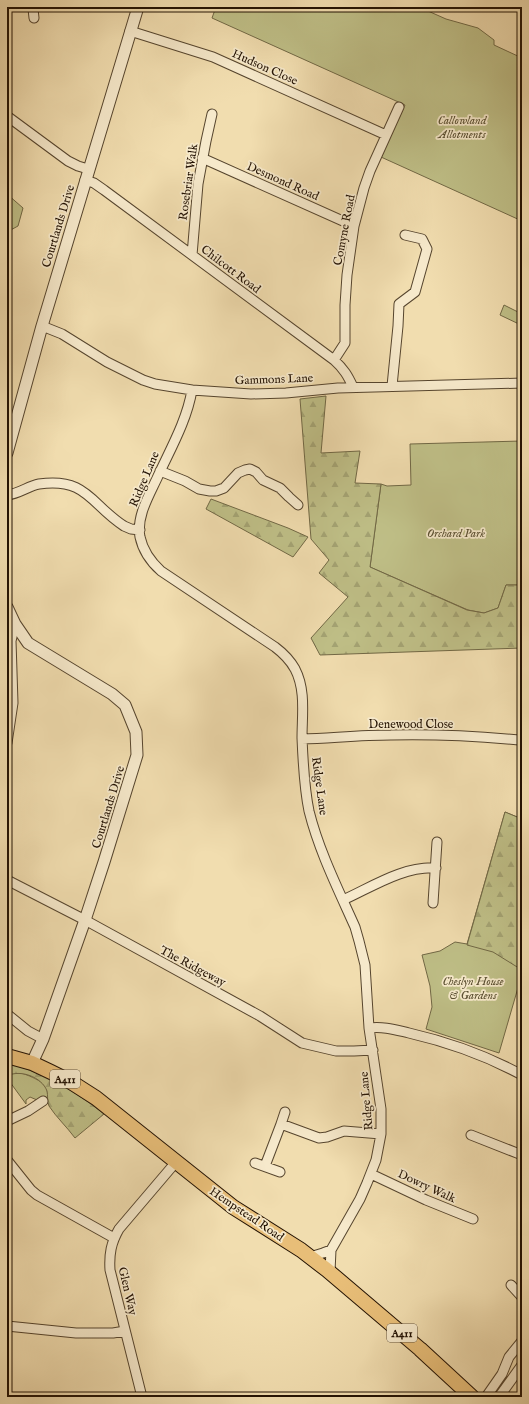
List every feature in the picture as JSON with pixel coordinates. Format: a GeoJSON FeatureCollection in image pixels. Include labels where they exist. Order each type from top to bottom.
{"type":"FeatureCollection","features":[{"type":"Feature","properties":{"kind":"main road","name":"Hempstead Road"},"geometry":{"type":"LineString","coordinates":[[7,1056],[32,1063],[71,1082],[96,1098],[233,1207],[310,1257],[330,1272],[420,1349],[472,1397]]}},
{"type":"Feature","properties":{"kind":"street"},"geometry":{"type":"LineString","coordinates":[[34,7],[34,18]]}},
{"type":"Feature","properties":{"kind":"street","name":"Courtlands Drive"},"geometry":{"type":"LineString","coordinates":[[7,453],[88,169],[138,7]]}},
{"type":"Feature","properties":{"kind":"street","name":"Hudson Close"},"geometry":{"type":"LineString","coordinates":[[130,32],[213,57],[386,135]]}},
{"type":"Feature","properties":{"kind":"street","name":"Comyne Road"},"geometry":{"type":"LineString","coordinates":[[334,360],[345,343],[347,275],[354,226],[370,171],[399,107]]}},
{"type":"Feature","properties":{"kind":"street","name":"Rosebriar Walk"},"geometry":{"type":"LineString","coordinates":[[192,255],[198,184],[212,114]]}},
{"type":"Feature","properties":{"kind":"street"},"geometry":{"type":"LineString","coordinates":[[7,116],[68,161],[88,169]]}},
{"type":"Feature","properties":{"kind":"street","name":"Desmond Road"},"geometry":{"type":"LineString","coordinates":[[202,158],[354,226]]}},
{"type":"Feature","properties":{"kind":"street","name":"Chilcott Road"},"geometry":{"type":"LineString","coordinates":[[85,180],[94,183],[104,190],[334,360],[344,369],[353,387]]}},
{"type":"Feature","properties":{"kind":"street"},"geometry":{"type":"LineString","coordinates":[[392,386],[399,304],[415,292],[427,249],[422,239],[405,235]]}},
{"type":"Feature","properties":{"kind":"street","name":"Gammons Lane"},"geometry":{"type":"LineString","coordinates":[[42,326],[62,334],[107,362],[143,380],[155,384],[192,390],[251,394],[353,387],[522,383]]}},
{"type":"Feature","properties":{"kind":"street","name":"Ridge Lane"},"geometry":{"type":"LineString","coordinates":[[192,390],[186,413],[143,511],[140,537],[146,554],[153,564],[161,571],[275,647],[289,660],[297,674],[301,688],[304,783],[309,809],[318,839],[360,941],[365,965],[369,1028],[380,1109],[381,1134],[376,1160],[371,1174],[360,1199],[331,1250],[330,1272]]}},
{"type":"Feature","properties":{"kind":"street"},"geometry":{"type":"LineString","coordinates":[[160,471],[185,481],[199,489],[216,491],[224,488],[238,473],[250,469],[256,472],[263,480],[280,488],[298,504]]}},
{"type":"Feature","properties":{"kind":"street"},"geometry":{"type":"LineString","coordinates":[[10,495],[37,485],[56,484],[72,486],[82,490],[120,524],[131,529],[140,530]]}},
{"type":"Feature","properties":{"kind":"street","name":"Courtlands Drive"},"geometry":{"type":"LineString","coordinates":[[7,608],[11,625],[32,646],[125,705],[136,732],[137,756],[104,862],[43,1039],[32,1063]]}},
{"type":"Feature","properties":{"kind":"street"},"geometry":{"type":"LineString","coordinates":[[7,743],[13,703],[11,625]]}},
{"type":"Feature","properties":{"kind":"street","name":"Denewood Close"},"geometry":{"type":"LineString","coordinates":[[302,740],[355,736],[418,734],[519,740]]}},
{"type":"Feature","properties":{"kind":"street"},"geometry":{"type":"LineString","coordinates":[[433,903],[437,842]]}},
{"type":"Feature","properties":{"kind":"street"},"geometry":{"type":"LineString","coordinates":[[343,900],[409,870],[436,868]]}},
{"type":"Feature","properties":{"kind":"street","name":"The Ridgeway"},"geometry":{"type":"LineString","coordinates":[[7,880],[85,920],[260,1016],[302,1043],[336,1051],[372,1050]]}},
{"type":"Feature","properties":{"kind":"street"},"geometry":{"type":"LineString","coordinates":[[7,1014],[28,1031],[43,1039]]}},
{"type":"Feature","properties":{"kind":"street"},"geometry":{"type":"LineString","coordinates":[[369,1028],[376,1027],[393,1029],[441,1042],[477,1055],[522,1075]]}},
{"type":"Feature","properties":{"kind":"street"},"geometry":{"type":"LineString","coordinates":[[7,1121],[28,1111],[43,1101]]}},
{"type":"Feature","properties":{"kind":"street"},"geometry":{"type":"LineString","coordinates":[[265,1166],[285,1112]]}},
{"type":"Feature","properties":{"kind":"street"},"geometry":{"type":"LineString","coordinates":[[281,1124],[319,1138],[344,1131],[381,1134]]}},
{"type":"Feature","properties":{"kind":"street"},"geometry":{"type":"LineString","coordinates":[[471,1135],[522,1154]]}},
{"type":"Feature","properties":{"kind":"street"},"geometry":{"type":"LineString","coordinates":[[7,1160],[31,1190],[37,1195],[114,1238]]}},
{"type":"Feature","properties":{"kind":"street","name":"Glen Way"},"geometry":{"type":"LineString","coordinates":[[142,1397],[110,1270],[110,1252],[114,1238],[120,1229],[176,1162]]}},
{"type":"Feature","properties":{"kind":"street"},"geometry":{"type":"LineString","coordinates":[[255,1163],[280,1172]]}},
{"type":"Feature","properties":{"kind":"street","name":"Dowry Walk"},"geometry":{"type":"LineString","coordinates":[[371,1174],[426,1200],[473,1219]]}},
{"type":"Feature","properties":{"kind":"street"},"geometry":{"type":"LineString","coordinates":[[310,1257],[331,1250]]}},
{"type":"Feature","properties":{"kind":"street"},"geometry":{"type":"LineString","coordinates":[[511,1286],[522,1297]]}},
{"type":"Feature","properties":{"kind":"street"},"geometry":{"type":"LineString","coordinates":[[7,1326],[76,1333],[113,1334],[125,1331]]}},
{"type":"Feature","properties":{"kind":"street"},"geometry":{"type":"LineString","coordinates":[[486,1397],[502,1374],[509,1357],[522,1341]]}},
{"type":"Feature","properties":{"kind":"street"},"geometry":{"type":"LineString","coordinates":[[499,1397],[522,1365]]}},
{"type":"Feature","properties":{"kind":"green space","name":"Callowland Allotments"},"geometry":{"type":"Polygon","coordinates":[[[216,7],[419,7],[446,19],[478,28],[494,40],[494,45],[522,58],[522,221],[381,157],[405,105],[212,18],[216,7]]]}},
{"type":"Feature","properties":{"kind":"green space"},"geometry":{"type":"Polygon","coordinates":[[[7,194],[23,208],[18,226],[7,232],[7,194]]]}},
{"type":"Feature","properties":{"kind":"green space"},"geometry":{"type":"Polygon","coordinates":[[[504,305],[522,314],[521,325],[500,315],[504,305]]]}},
{"type":"Feature","properties":{"kind":"green space"},"geometry":{"type":"Polygon","coordinates":[[[326,396],[321,453],[360,451],[355,483],[381,484],[370,567],[467,610],[484,613],[498,608],[506,585],[522,585],[522,648],[320,655],[311,638],[348,597],[319,573],[329,560],[311,539],[300,399],[326,396]]]}},
{"type":"Feature","properties":{"kind":"green space","name":"Orchard Park"},"geometry":{"type":"Polygon","coordinates":[[[522,441],[522,585],[506,585],[498,608],[484,613],[468,610],[370,567],[381,484],[387,486],[411,485],[410,444],[522,441]]]}},
{"type":"Feature","properties":{"kind":"green space"},"geometry":{"type":"Polygon","coordinates":[[[211,499],[308,537],[293,557],[206,509],[211,499]]]}},
{"type":"Feature","properties":{"kind":"green space","name":"Cheslyn House & Gardens"},"geometry":{"type":"Polygon","coordinates":[[[505,812],[522,819],[522,974],[499,1053],[426,1029],[432,1007],[430,986],[422,955],[440,951],[455,942],[467,944],[505,812]]]}},
{"type":"Feature","properties":{"kind":"green space"},"geometry":{"type":"Polygon","coordinates":[[[505,812],[522,819],[522,970],[493,952],[467,945],[505,812]]]}},
{"type":"Feature","properties":{"kind":"green space"},"geometry":{"type":"Polygon","coordinates":[[[7,1063],[46,1077],[58,1083],[104,1114],[75,1138],[49,1106],[47,1091],[44,1086],[36,1078],[24,1074],[18,1073],[7,1076],[7,1063]]]}},
{"type":"Feature","properties":{"kind":"green space"},"geometry":{"type":"Polygon","coordinates":[[[11,1073],[23,1074],[41,1082],[48,1093],[48,1104],[42,1098],[37,1100],[30,1097],[26,1100],[26,1104],[7,1078],[7,1076],[11,1073]]]}}]}
